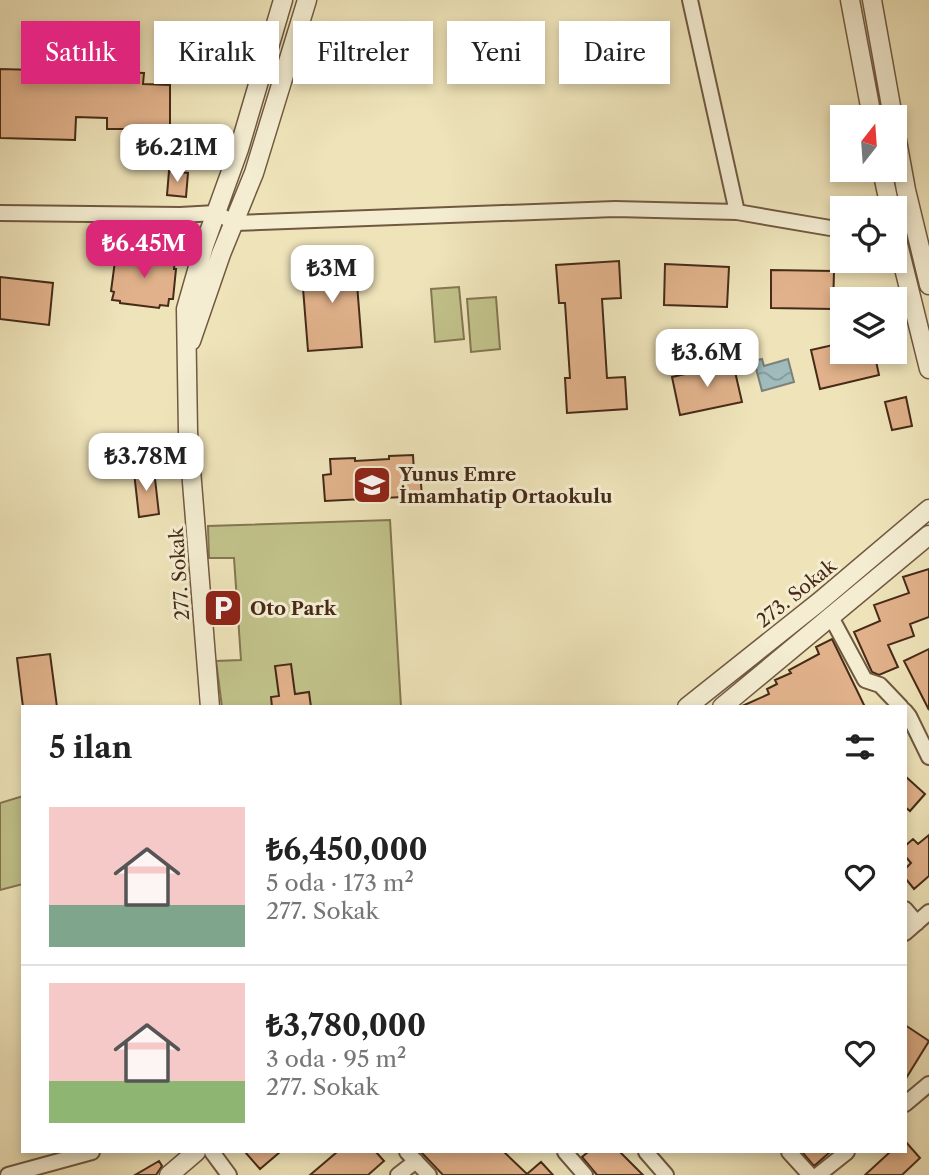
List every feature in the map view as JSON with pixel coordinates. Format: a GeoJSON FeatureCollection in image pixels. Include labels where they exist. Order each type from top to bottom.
{"type":"FeatureCollection","features":[{"type":"Feature","properties":{"kind":"street","name":"277. Sokak"},"geometry":{"type":"LineString","coordinates":[[210,705],[188,432],[186,309],[239,149],[283,0]]}},
{"type":"Feature","properties":{"kind":"street","name":"277. Sokak"},"geometry":{"type":"LineString","coordinates":[[186,354],[221,254],[254,173],[307,0]]}},
{"type":"Feature","properties":{"kind":"street"},"geometry":{"type":"LineString","coordinates":[[690,0],[737,212]]}},
{"type":"Feature","properties":{"kind":"street"},"geometry":{"type":"LineString","coordinates":[[850,0],[870,105]]}},
{"type":"Feature","properties":{"kind":"street"},"geometry":{"type":"LineString","coordinates":[[872,0],[891,105]]}},
{"type":"Feature","properties":{"kind":"street"},"geometry":{"type":"LineString","coordinates":[[860,50],[881,49]]}},
{"type":"Feature","properties":{"kind":"street"},"geometry":{"type":"LineString","coordinates":[[864,74],[884,70]]}},
{"type":"Feature","properties":{"kind":"street"},"geometry":{"type":"LineString","coordinates":[[905,182],[929,285]]}},
{"type":"Feature","properties":{"kind":"street"},"geometry":{"type":"LineString","coordinates":[[0,212],[180,215],[216,213],[235,223],[615,209],[737,212],[830,225]]}},
{"type":"Feature","properties":{"kind":"street"},"geometry":{"type":"LineString","coordinates":[[903,273],[929,369]]}},
{"type":"Feature","properties":{"kind":"street","name":"273. Sokak"},"geometry":{"type":"LineString","coordinates":[[690,705],[820,602],[929,509]]}},
{"type":"Feature","properties":{"kind":"street","name":"273. Sokak"},"geometry":{"type":"LineString","coordinates":[[724,705],[929,535]]}},
{"type":"Feature","properties":{"kind":"street"},"geometry":{"type":"LineString","coordinates":[[831,617],[865,680],[880,685],[899,705]]}},
{"type":"Feature","properties":{"kind":"street"},"geometry":{"type":"LineString","coordinates":[[907,714],[929,757]]}},
{"type":"Feature","properties":{"kind":"street"},"geometry":{"type":"LineString","coordinates":[[907,911],[917,923]]}},
{"type":"Feature","properties":{"kind":"street"},"geometry":{"type":"LineString","coordinates":[[907,931],[929,912]]}},
{"type":"Feature","properties":{"kind":"street"},"geometry":{"type":"LineString","coordinates":[[907,1102],[929,1083]]}},
{"type":"Feature","properties":{"kind":"street"},"geometry":{"type":"LineString","coordinates":[[8,1175],[88,1153]]}},
{"type":"Feature","properties":{"kind":"street"},"geometry":{"type":"LineString","coordinates":[[169,1175],[195,1153]]}},
{"type":"Feature","properties":{"kind":"street"},"geometry":{"type":"LineString","coordinates":[[213,1153],[229,1175]]}},
{"type":"Feature","properties":{"kind":"street"},"geometry":{"type":"LineString","coordinates":[[566,1153],[585,1175]]}},
{"type":"Feature","properties":{"kind":"street"},"geometry":{"type":"LineString","coordinates":[[647,1153],[666,1175]]}},
{"type":"Feature","properties":{"kind":"street"},"geometry":{"type":"LineString","coordinates":[[790,1153],[810,1175]]}},
{"type":"Feature","properties":{"kind":"street"},"geometry":{"type":"LineString","coordinates":[[818,1175],[846,1153]]}},
{"type":"Feature","properties":{"kind":"street"},"geometry":{"type":"LineString","coordinates":[[398,1175],[411,1156],[429,1175]]}},
{"type":"Feature","properties":{"kind":"green space"},"geometry":{"type":"Polygon","coordinates":[[[459,287],[464,339],[435,342],[431,289],[459,287]]]}},
{"type":"Feature","properties":{"kind":"green space"},"geometry":{"type":"Polygon","coordinates":[[[496,297],[500,349],[471,352],[467,299],[496,297]]]}},
{"type":"Feature","properties":{"kind":"green space"},"geometry":{"type":"Polygon","coordinates":[[[390,520],[401,705],[222,705],[216,661],[241,660],[234,558],[209,558],[208,526],[390,520]]]}},
{"type":"Feature","properties":{"kind":"green space"},"geometry":{"type":"Polygon","coordinates":[[[21,797],[21,885],[0,890],[0,803],[21,797]]]}},
{"type":"Feature","properties":{"kind":"water"},"geometry":{"type":"Polygon","coordinates":[[[762,359],[764,366],[788,359],[794,382],[762,391],[754,361],[762,359]]]}},
{"type":"Feature","properties":{"kind":"building"},"geometry":{"type":"Polygon","coordinates":[[[0,69],[21,70],[21,84],[140,84],[140,73],[144,73],[143,84],[170,85],[170,135],[125,133],[125,129],[107,129],[107,118],[76,117],[75,140],[0,138],[0,69]]]}},
{"type":"Feature","properties":{"kind":"building"},"geometry":{"type":"Polygon","coordinates":[[[169,171],[188,173],[186,197],[167,195],[169,171]]]}},
{"type":"Feature","properties":{"kind":"building"},"geometry":{"type":"Polygon","coordinates":[[[125,252],[175,260],[173,299],[169,299],[168,306],[160,305],[159,308],[112,300],[115,261],[125,252]]]}},
{"type":"Feature","properties":{"kind":"building"},"geometry":{"type":"Polygon","coordinates":[[[355,259],[362,347],[308,351],[301,263],[355,259]]]}},
{"type":"Feature","properties":{"kind":"building"},"geometry":{"type":"Polygon","coordinates":[[[619,261],[621,298],[602,299],[607,378],[625,377],[627,409],[567,413],[565,378],[570,378],[565,303],[559,303],[556,265],[619,261]]]}},
{"type":"Feature","properties":{"kind":"building"},"geometry":{"type":"Polygon","coordinates":[[[665,264],[729,267],[727,307],[664,305],[665,264]]]}},
{"type":"Feature","properties":{"kind":"building"},"geometry":{"type":"Polygon","coordinates":[[[771,270],[834,273],[834,287],[830,287],[830,309],[771,308],[771,270]]]}},
{"type":"Feature","properties":{"kind":"building"},"geometry":{"type":"Polygon","coordinates":[[[0,277],[53,283],[49,325],[0,319],[0,277]]]}},
{"type":"Feature","properties":{"kind":"building"},"geometry":{"type":"Polygon","coordinates":[[[830,346],[830,364],[877,364],[879,375],[820,389],[811,350],[830,346]]]}},
{"type":"Feature","properties":{"kind":"building"},"geometry":{"type":"Polygon","coordinates":[[[733,363],[742,402],[680,415],[672,377],[733,363]]]}},
{"type":"Feature","properties":{"kind":"building"},"geometry":{"type":"Polygon","coordinates":[[[906,397],[912,426],[892,430],[885,402],[906,397]]]}},
{"type":"Feature","properties":{"kind":"building","name":"Yunus Emre İmamhatip Ortaokulu"},"geometry":{"type":"Polygon","coordinates":[[[413,455],[414,472],[420,472],[422,496],[325,501],[323,475],[331,474],[330,459],[355,458],[355,461],[413,455]]]}},
{"type":"Feature","properties":{"kind":"building"},"geometry":{"type":"Polygon","coordinates":[[[154,470],[159,514],[139,517],[134,472],[154,470]]]}},
{"type":"Feature","properties":{"kind":"building"},"geometry":{"type":"Polygon","coordinates":[[[929,569],[929,617],[910,624],[914,636],[888,645],[898,667],[879,675],[872,672],[854,632],[880,621],[874,605],[909,593],[903,577],[929,569]]]}},
{"type":"Feature","properties":{"kind":"building"},"geometry":{"type":"Polygon","coordinates":[[[832,639],[864,705],[744,705],[769,694],[767,689],[777,684],[775,680],[791,673],[789,670],[819,654],[816,647],[832,639]]]}},
{"type":"Feature","properties":{"kind":"building"},"geometry":{"type":"Polygon","coordinates":[[[929,649],[929,710],[904,661],[929,649]]]}},
{"type":"Feature","properties":{"kind":"building"},"geometry":{"type":"Polygon","coordinates":[[[50,654],[57,705],[23,705],[17,658],[50,654]]]}},
{"type":"Feature","properties":{"kind":"building"},"geometry":{"type":"Polygon","coordinates":[[[291,664],[295,694],[309,692],[311,705],[272,705],[271,697],[279,696],[275,666],[291,664]]]}},
{"type":"Feature","properties":{"kind":"building"},"geometry":{"type":"Polygon","coordinates":[[[907,778],[925,794],[910,811],[907,809],[907,778]]]}},
{"type":"Feature","properties":{"kind":"building"},"geometry":{"type":"Polygon","coordinates":[[[929,835],[929,876],[914,889],[907,880],[907,867],[911,863],[907,858],[907,844],[913,839],[918,844],[929,835]]]}},
{"type":"Feature","properties":{"kind":"building"},"geometry":{"type":"Polygon","coordinates":[[[907,1026],[929,1041],[907,1077],[907,1026]]]}},
{"type":"Feature","properties":{"kind":"building"},"geometry":{"type":"Polygon","coordinates":[[[907,1143],[920,1158],[902,1175],[865,1175],[889,1153],[907,1153],[907,1143]]]}},
{"type":"Feature","properties":{"kind":"building"},"geometry":{"type":"Polygon","coordinates":[[[246,1153],[279,1153],[260,1169],[246,1153]]]}},
{"type":"Feature","properties":{"kind":"building"},"geometry":{"type":"Polygon","coordinates":[[[336,1153],[377,1153],[384,1161],[368,1175],[310,1175],[336,1153]]]}},
{"type":"Feature","properties":{"kind":"building"},"geometry":{"type":"Polygon","coordinates":[[[422,1153],[505,1153],[527,1174],[541,1162],[553,1175],[443,1175],[422,1153]]]}},
{"type":"Feature","properties":{"kind":"building"},"geometry":{"type":"Polygon","coordinates":[[[587,1153],[621,1153],[643,1175],[597,1175],[582,1157],[587,1153]]]}},
{"type":"Feature","properties":{"kind":"building"},"geometry":{"type":"Polygon","coordinates":[[[803,1153],[829,1153],[814,1166],[803,1153]]]}},
{"type":"Feature","properties":{"kind":"building"},"geometry":{"type":"Polygon","coordinates":[[[159,1161],[162,1166],[156,1175],[135,1175],[159,1161]]]}},
{"type":"Feature","properties":{"kind":"place","name":"Yunus Emre İmamhatip Ortaokulu"},"geometry":{"type":"Point","coordinates":[372,485]}},
{"type":"Feature","properties":{"kind":"place","name":"Oto Park"},"geometry":{"type":"Point","coordinates":[223,608]}}]}
